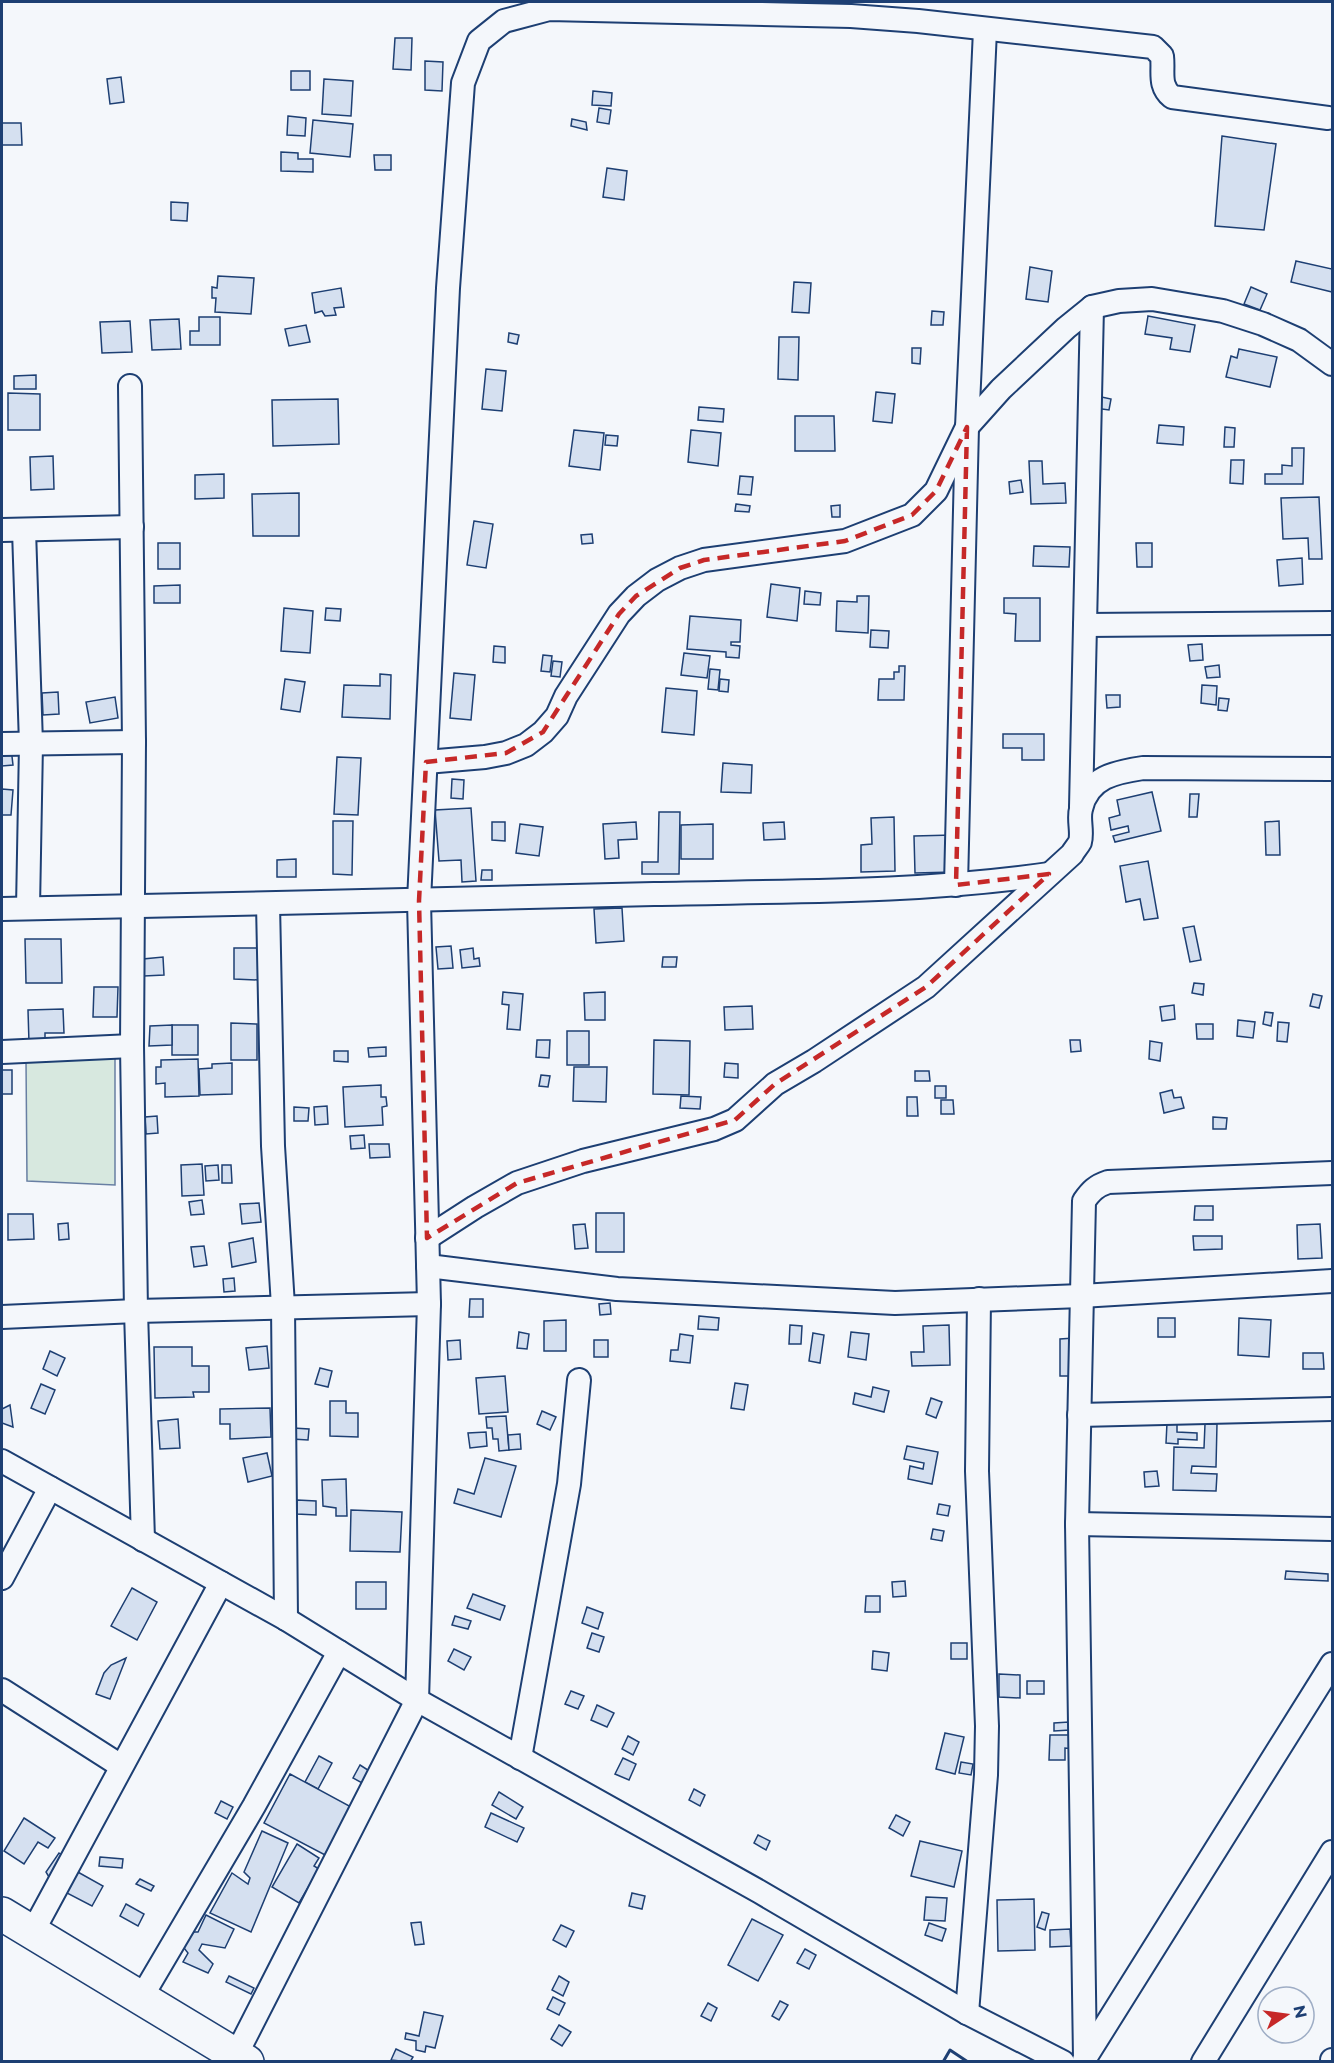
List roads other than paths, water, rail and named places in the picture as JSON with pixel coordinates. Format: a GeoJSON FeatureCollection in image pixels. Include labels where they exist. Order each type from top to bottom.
{"type":"FeatureCollection","features":[{"type":"Feature","properties":{"kind":"highway"},"geometry":{"type":"LineString","coordinates":[[2,1914],[242,2058]]}},
{"type":"Feature","properties":{"kind":"street"},"geometry":{"type":"LineString","coordinates":[[242,2058],[417,1700],[429,1304],[419,901],[448,288],[463,83],[479,41],[504,21],[549,9],[851,16],[918,21],[1153,47],[1162,56],[1162,84],[1172,97],[1328,118]]}},
{"type":"Feature","properties":{"kind":"street"},"geometry":{"type":"LineString","coordinates":[[956,885],[967,427],[985,30]]}},
{"type":"Feature","properties":{"kind":"street"},"geometry":{"type":"LineString","coordinates":[[426,762],[485,757],[506,753],[526,745],[543,732],[556,716],[566,696],[618,614],[657,580],[680,568],[704,560],[845,541],[912,515],[936,491],[967,427],[1001,389],[1066,328],[1092,307],[1119,301],[1152,299],[1223,311],[1263,324],[1299,340],[1332,364]]}},
{"type":"Feature","properties":{"kind":"street"},"geometry":{"type":"LineString","coordinates":[[428,1238],[517,1183],[583,1161],[714,1129],[735,1120],[775,1084],[926,987],[1072,854],[1080,841],[1092,307]]}},
{"type":"Feature","properties":{"kind":"street"},"geometry":{"type":"LineString","coordinates":[[130,386],[134,742],[132,1046],[136,1311],[143,1540]]}},
{"type":"Feature","properties":{"kind":"street"},"geometry":{"type":"LineString","coordinates":[[2,530],[132,527]]}},
{"type":"Feature","properties":{"kind":"street"},"geometry":{"type":"LineString","coordinates":[[24,530],[31,744],[28,908]]}},
{"type":"Feature","properties":{"kind":"street"},"geometry":{"type":"LineString","coordinates":[[1085,625],[1332,623]]}},
{"type":"Feature","properties":{"kind":"street"},"geometry":{"type":"LineString","coordinates":[[2,744],[134,742]]}},
{"type":"Feature","properties":{"kind":"street"},"geometry":{"type":"LineString","coordinates":[[1081,809],[1089,791],[1100,780],[1113,773],[1133,769],[1332,769]]}},
{"type":"Feature","properties":{"kind":"street"},"geometry":{"type":"LineString","coordinates":[[2,909],[419,901],[956,885],[1049,874]]}},
{"type":"Feature","properties":{"kind":"street"},"geometry":{"type":"LineString","coordinates":[[268,904],[273,1146],[283,1306],[286,1619]]}},
{"type":"Feature","properties":{"kind":"street"},"geometry":{"type":"LineString","coordinates":[[2,1052],[132,1046]]}},
{"type":"Feature","properties":{"kind":"street"},"geometry":{"type":"LineString","coordinates":[[1077,2060],[1077,1524],[1084,1201],[1090,1192],[1107,1182],[1332,1173]]}},
{"type":"Feature","properties":{"kind":"street"},"geometry":{"type":"LineString","coordinates":[[428,1266],[617,1290],[895,1303],[1081,1296],[1332,1281]]}},
{"type":"Feature","properties":{"kind":"street"},"geometry":{"type":"LineString","coordinates":[[967,2013],[986,1775],[987,1726],[977,1471],[979,1299]]}},
{"type":"Feature","properties":{"kind":"street"},"geometry":{"type":"LineString","coordinates":[[2,1317],[283,1306],[429,1304]]}},
{"type":"Feature","properties":{"kind":"street"},"geometry":{"type":"LineString","coordinates":[[520,1758],[569,1484],[579,1380]]}},
{"type":"Feature","properties":{"kind":"street"},"geometry":{"type":"LineString","coordinates":[[1079,1415],[1332,1409]]}},
{"type":"Feature","properties":{"kind":"street"},"geometry":{"type":"LineString","coordinates":[[2,1461],[286,1619],[417,1700],[760,1892],[967,2013],[1077,2060]]}},
{"type":"Feature","properties":{"kind":"street"},"geometry":{"type":"LineString","coordinates":[[2,1578],[50,1488]]}},
{"type":"Feature","properties":{"kind":"street"},"geometry":{"type":"LineString","coordinates":[[1077,1524],[1332,1530]]}},
{"type":"Feature","properties":{"kind":"street"},"geometry":{"type":"LineString","coordinates":[[32,1933],[221,1583]]}},
{"type":"Feature","properties":{"kind":"street"},"geometry":{"type":"LineString","coordinates":[[141,1998],[254,1806],[339,1652]]}},
{"type":"Feature","properties":{"kind":"street"},"geometry":{"type":"LineString","coordinates":[[1077,2060],[1332,1664]]}},
{"type":"Feature","properties":{"kind":"street"},"geometry":{"type":"LineString","coordinates":[[2,1690],[121,1766]]}},
{"type":"Feature","properties":{"kind":"street"},"geometry":{"type":"LineString","coordinates":[[1203,2061],[1332,1852]]}}]}
